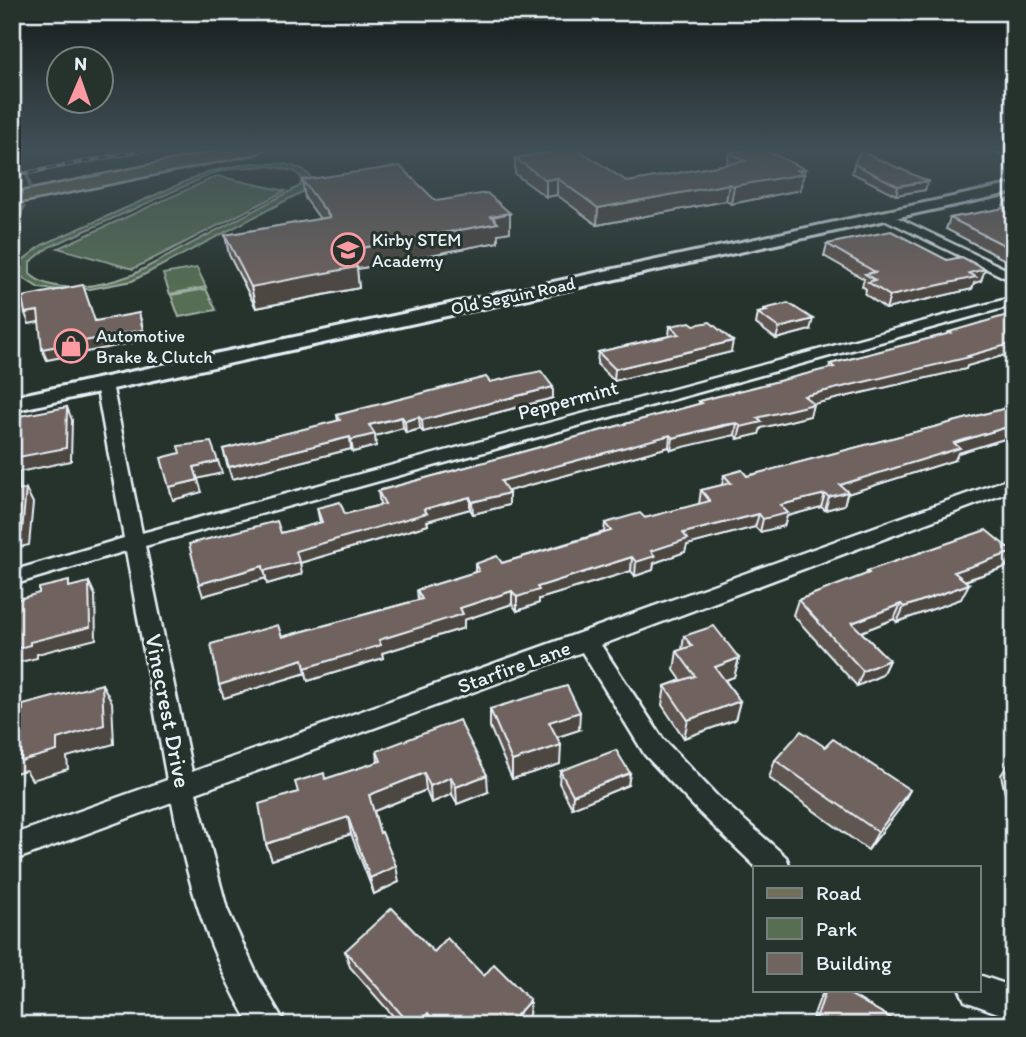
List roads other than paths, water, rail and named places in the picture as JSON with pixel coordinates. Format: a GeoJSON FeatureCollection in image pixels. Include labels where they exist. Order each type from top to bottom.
{"type":"FeatureCollection","features":[{"type":"Feature","properties":{"kind":"street","name":"Old Seguin Road"},"geometry":{"type":"LineString","coordinates":[[12,404],[976,196]]}},
{"type":"Feature","properties":{"kind":"street"},"geometry":{"type":"LineString","coordinates":[[886,216],[1014,278]]}},
{"type":"Feature","properties":{"kind":"street","name":"Peppermint"},"geometry":{"type":"LineString","coordinates":[[12,578],[134,542],[1014,302]]}},
{"type":"Feature","properties":{"kind":"street","name":"Vinecrest Drive"},"geometry":{"type":"LineString","coordinates":[[104,384],[194,851],[221,938],[255,1004],[270,1025]]}},
{"type":"Feature","properties":{"kind":"street","name":"Starfire Lane"},"geometry":{"type":"LineString","coordinates":[[12,848],[587,641],[1014,483]]}},
{"type":"Feature","properties":{"kind":"street"},"geometry":{"type":"LineString","coordinates":[[587,641],[654,747],[708,804],[775,866]]}},
{"type":"Feature","properties":{"kind":"street"},"geometry":{"type":"LineString","coordinates":[[981,992],[1014,1003]]}},
{"type":"Feature","properties":{"kind":"waterway"},"geometry":{"type":"LineString","coordinates":[[12,228],[24,207]]}},
{"type":"Feature","properties":{"kind":"place","name":"Kirby STEM Academy"},"geometry":{"type":"Point","coordinates":[348,250]}},
{"type":"Feature","properties":{"kind":"place","name":"Automotive Brake & Clutch"},"geometry":{"type":"Point","coordinates":[71,346]}}]}
